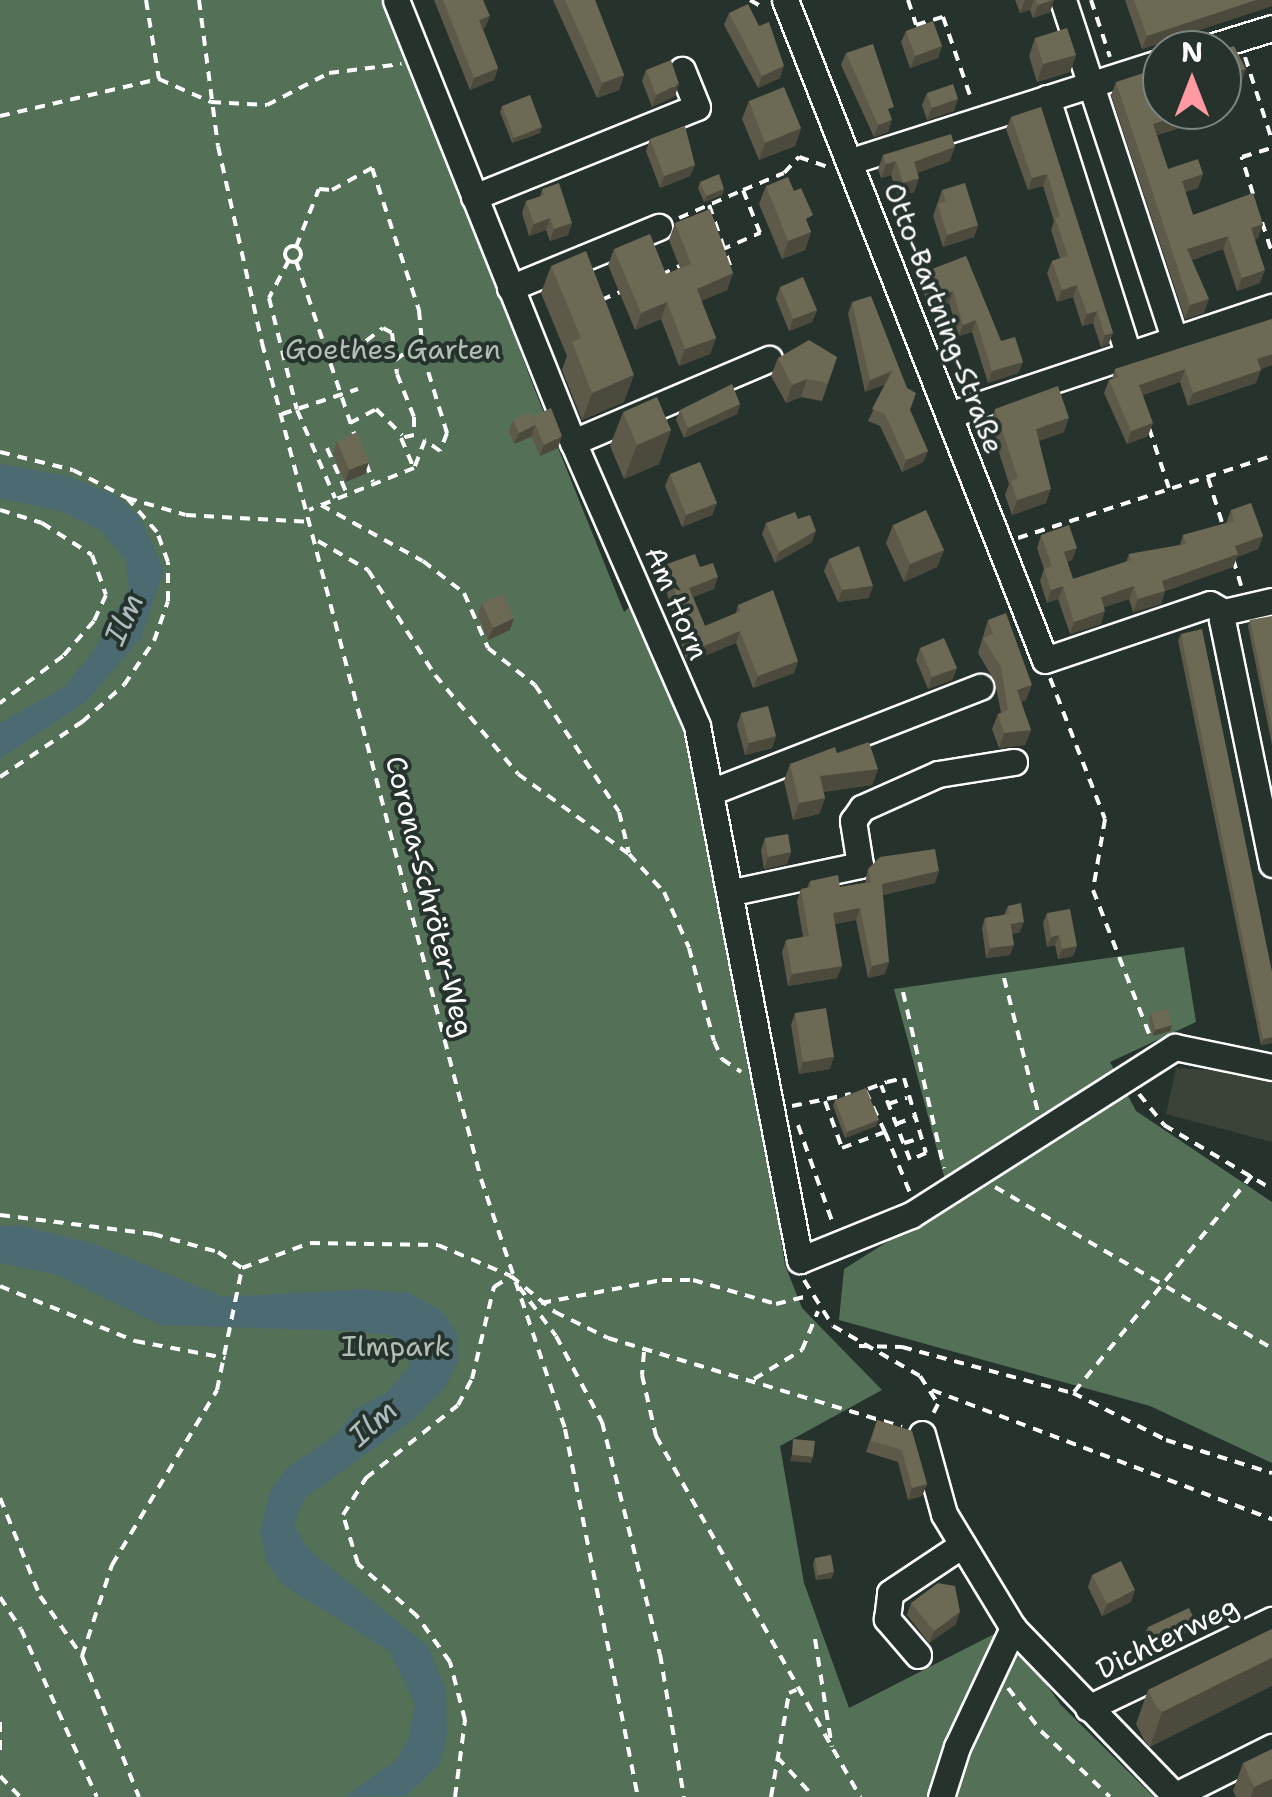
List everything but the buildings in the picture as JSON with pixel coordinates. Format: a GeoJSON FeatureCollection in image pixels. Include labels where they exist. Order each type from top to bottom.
{"type":"FeatureCollection","features":[{"type":"Feature","properties":{"kind":"street","name":"Am Horn"},"geometry":{"type":"LineString","coordinates":[[396,0],[574,442],[698,726],[766,1078],[782,1108],[800,1260]]}},
{"type":"Feature","properties":{"kind":"street","name":"Otto-Bartning-Straße"},"geometry":{"type":"LineString","coordinates":[[785,0],[1045,660]]}},
{"type":"Feature","properties":{"kind":"street"},"geometry":{"type":"LineString","coordinates":[[1063,0],[1176,341]]}},
{"type":"Feature","properties":{"kind":"street"},"geometry":{"type":"LineString","coordinates":[[1079,0],[1107,68]]}},
{"type":"Feature","properties":{"kind":"street"},"geometry":{"type":"LineString","coordinates":[[1242,37],[1272,28]]}},
{"type":"Feature","properties":{"kind":"street"},"geometry":{"type":"LineString","coordinates":[[851,161],[1090,85],[1107,68],[1142,64]]}},
{"type":"Feature","properties":{"kind":"street"},"geometry":{"type":"LineString","coordinates":[[474,196],[697,107],[682,70]]}},
{"type":"Feature","properties":{"kind":"street"},"geometry":{"type":"LineString","coordinates":[[1047,98],[1129,356]]}},
{"type":"Feature","properties":{"kind":"street"},"geometry":{"type":"LineString","coordinates":[[510,288],[659,228]]}},
{"type":"Feature","properties":{"kind":"street"},"geometry":{"type":"LineString","coordinates":[[949,415],[1272,307]]}},
{"type":"Feature","properties":{"kind":"street"},"geometry":{"type":"LineString","coordinates":[[574,442],[769,359]]}},
{"type":"Feature","properties":{"kind":"street"},"geometry":{"type":"LineString","coordinates":[[1045,660],[1210,604],[1249,608],[1272,864]]}},
{"type":"Feature","properties":{"kind":"street"},"geometry":{"type":"LineString","coordinates":[[713,791],[980,687]]}},
{"type":"Feature","properties":{"kind":"street"},"geometry":{"type":"LineString","coordinates":[[733,892],[860,865],[854,821],[862,808],[938,774],[1014,762]]}},
{"type":"Feature","properties":{"kind":"street"},"geometry":{"type":"LineString","coordinates":[[800,1260],[895,1223],[979,1176],[1158,1055],[1182,1047],[1272,1067]]}},
{"type":"Feature","properties":{"kind":"street","name":"Dichterweg"},"geometry":{"type":"LineString","coordinates":[[922,1434],[944,1514],[1013,1628],[1175,1796],[1272,1747]]}},
{"type":"Feature","properties":{"kind":"street"},"geometry":{"type":"LineString","coordinates":[[918,1655],[888,1620],[890,1594],[962,1544]]}},
{"type":"Feature","properties":{"kind":"street","name":"Dichterweg"},"geometry":{"type":"LineString","coordinates":[[1088,1708],[1272,1620]]}},
{"type":"Feature","properties":{"kind":"street"},"geometry":{"type":"LineString","coordinates":[[941,1797],[957,1747],[998,1668],[1013,1628]]}},
{"type":"Feature","properties":{"kind":"path"},"geometry":{"type":"LineString","coordinates":[[146,0],[160,79]]}},
{"type":"Feature","properties":{"kind":"path","name":"Corona-Schröter-Weg"},"geometry":{"type":"LineString","coordinates":[[199,0],[212,102],[282,414],[511,1276],[578,1482],[638,1797]]}},
{"type":"Feature","properties":{"kind":"path"},"geometry":{"type":"LineString","coordinates":[[908,0],[916,25],[942,17],[978,120]]}},
{"type":"Feature","properties":{"kind":"path"},"geometry":{"type":"LineString","coordinates":[[1091,0],[1107,68]]}},
{"type":"Feature","properties":{"kind":"path"},"geometry":{"type":"LineString","coordinates":[[1242,47],[1272,140]]}},
{"type":"Feature","properties":{"kind":"path"},"geometry":{"type":"LineString","coordinates":[[0,116],[160,79],[212,102],[267,104],[329,73],[424,63]]}},
{"type":"Feature","properties":{"kind":"path"},"geometry":{"type":"LineString","coordinates":[[1272,148],[1242,157],[1272,252]]}},
{"type":"Feature","properties":{"kind":"path"},"geometry":{"type":"LineString","coordinates":[[659,228],[784,173],[799,157]]}},
{"type":"Feature","properties":{"kind":"path"},"geometry":{"type":"LineString","coordinates":[[308,510],[414,468],[425,440],[440,451],[447,433],[422,341],[419,310],[372,168],[332,190],[319,189],[296,247],[296,261],[359,446]]}},
{"type":"Feature","properties":{"kind":"path"},"geometry":{"type":"LineString","coordinates":[[714,253],[760,233],[744,190]]}},
{"type":"Feature","properties":{"kind":"path"},"geometry":{"type":"LineString","coordinates":[[709,205],[728,248],[729,280]]}},
{"type":"Feature","properties":{"kind":"path"},"geometry":{"type":"LineString","coordinates":[[296,247],[286,251],[289,260],[269,298],[297,410],[335,499]]}},
{"type":"Feature","properties":{"kind":"path"},"geometry":{"type":"LineString","coordinates":[[656,277],[700,258]]}},
{"type":"Feature","properties":{"kind":"path"},"geometry":{"type":"LineString","coordinates":[[289,260],[296,261]]}},
{"type":"Feature","properties":{"kind":"path"},"geometry":{"type":"LineString","coordinates":[[593,303],[626,290]]}},
{"type":"Feature","properties":{"kind":"path"},"geometry":{"type":"LineString","coordinates":[[328,356],[352,352],[387,328],[396,340],[395,360],[414,416],[414,434],[402,436]]}},
{"type":"Feature","properties":{"kind":"path"},"geometry":{"type":"LineString","coordinates":[[395,360],[422,341]]}},
{"type":"Feature","properties":{"kind":"path"},"geometry":{"type":"LineString","coordinates":[[282,414],[358,389]]}},
{"type":"Feature","properties":{"kind":"path"},"geometry":{"type":"LineString","coordinates":[[350,422],[376,409],[402,436],[414,468]]}},
{"type":"Feature","properties":{"kind":"path"},"geometry":{"type":"LineString","coordinates":[[1143,412],[1169,488]]}},
{"type":"Feature","properties":{"kind":"path"},"geometry":{"type":"LineString","coordinates":[[316,453],[355,436]]}},
{"type":"Feature","properties":{"kind":"path"},"geometry":{"type":"LineString","coordinates":[[326,448],[347,494]]}},
{"type":"Feature","properties":{"kind":"path"},"geometry":{"type":"LineString","coordinates":[[0,452],[73,470],[128,498],[206,519],[312,522]]}},
{"type":"Feature","properties":{"kind":"path"},"geometry":{"type":"LineString","coordinates":[[358,458],[363,456],[374,482]]}},
{"type":"Feature","properties":{"kind":"path"},"geometry":{"type":"LineString","coordinates":[[1000,544],[1272,456]]}},
{"type":"Feature","properties":{"kind":"path"},"geometry":{"type":"LineString","coordinates":[[1208,478],[1226,535]]}},
{"type":"Feature","properties":{"kind":"path"},"geometry":{"type":"LineString","coordinates":[[0,777],[82,722],[124,684],[154,641],[168,601],[168,562],[157,532],[128,498]]}},
{"type":"Feature","properties":{"kind":"path"},"geometry":{"type":"LineString","coordinates":[[321,505],[424,561],[464,593],[488,648],[535,684],[620,812],[629,854]]}},
{"type":"Feature","properties":{"kind":"path"},"geometry":{"type":"LineString","coordinates":[[0,510],[42,523],[92,555],[106,594],[94,621],[64,656],[0,703]]}},
{"type":"Feature","properties":{"kind":"path"},"geometry":{"type":"LineString","coordinates":[[318,541],[368,570],[435,675],[508,764],[629,854],[664,892],[722,1059],[766,1078]]}},
{"type":"Feature","properties":{"kind":"path"},"geometry":{"type":"LineString","coordinates":[[1232,554],[1249,608]]}},
{"type":"Feature","properties":{"kind":"path"},"geometry":{"type":"LineString","coordinates":[[1045,660],[1105,819],[1093,890],[1158,1055]]}},
{"type":"Feature","properties":{"kind":"path"},"geometry":{"type":"LineString","coordinates":[[1004,978],[1046,1130]]}},
{"type":"Feature","properties":{"kind":"path"},"geometry":{"type":"LineString","coordinates":[[902,992],[953,1190]]}},
{"type":"Feature","properties":{"kind":"path"},"geometry":{"type":"LineString","coordinates":[[1129,1072],[1164,1124],[1272,1189]]}},
{"type":"Feature","properties":{"kind":"path"},"geometry":{"type":"LineString","coordinates":[[849,1226],[836,1232],[782,1108],[825,1101],[904,1078],[926,1153],[910,1160],[881,1085]]}},
{"type":"Feature","properties":{"kind":"path"},"geometry":{"type":"LineString","coordinates":[[868,1090],[911,1196],[899,1202]]}},
{"type":"Feature","properties":{"kind":"path"},"geometry":{"type":"LineString","coordinates":[[888,1104],[910,1097]]}},
{"type":"Feature","properties":{"kind":"path"},"geometry":{"type":"LineString","coordinates":[[825,1101],[842,1148],[885,1132]]}},
{"type":"Feature","properties":{"kind":"path"},"geometry":{"type":"LineString","coordinates":[[896,1124],[915,1117]]}},
{"type":"Feature","properties":{"kind":"path"},"geometry":{"type":"LineString","coordinates":[[904,1144],[921,1138]]}},
{"type":"Feature","properties":{"kind":"path"},"geometry":{"type":"LineString","coordinates":[[1074,1393],[1252,1175]]}},
{"type":"Feature","properties":{"kind":"path"},"geometry":{"type":"LineString","coordinates":[[979,1176],[1272,1348]]}},
{"type":"Feature","properties":{"kind":"path"},"geometry":{"type":"LineString","coordinates":[[0,1215],[153,1234],[218,1252],[242,1268]]}},
{"type":"Feature","properties":{"kind":"path"},"geometry":{"type":"LineString","coordinates":[[242,1268],[310,1243],[405,1240],[438,1245],[511,1276],[541,1302],[644,1352],[754,1379],[922,1434],[938,1404],[932,1390],[920,1376],[858,1346],[818,1311],[809,1295],[800,1260]]}},
{"type":"Feature","properties":{"kind":"path"},"geometry":{"type":"LineString","coordinates":[[82,1656],[112,1564],[211,1405],[233,1331],[242,1268]]}},
{"type":"Feature","properties":{"kind":"path"},"geometry":{"type":"LineString","coordinates":[[455,1797],[466,1720],[450,1662],[416,1616],[358,1564],[343,1515],[366,1478],[458,1406],[472,1379],[494,1287],[511,1276]]}},
{"type":"Feature","properties":{"kind":"path"},"geometry":{"type":"LineString","coordinates":[[511,1276],[556,1336],[602,1422],[660,1654],[684,1797]]}},
{"type":"Feature","properties":{"kind":"path"},"geometry":{"type":"LineString","coordinates":[[541,1302],[662,1280],[693,1280],[776,1304],[809,1295]]}},
{"type":"Feature","properties":{"kind":"path"},"geometry":{"type":"LineString","coordinates":[[0,1286],[135,1341],[226,1358]]}},
{"type":"Feature","properties":{"kind":"path"},"geometry":{"type":"LineString","coordinates":[[754,1379],[802,1350],[818,1311]]}},
{"type":"Feature","properties":{"kind":"path"},"geometry":{"type":"LineString","coordinates":[[858,1346],[902,1347],[1074,1393],[1166,1440],[1272,1473]]}},
{"type":"Feature","properties":{"kind":"path"},"geometry":{"type":"LineString","coordinates":[[644,1352],[642,1374],[656,1436],[796,1690],[860,1797]]}},
{"type":"Feature","properties":{"kind":"path"},"geometry":{"type":"LineString","coordinates":[[932,1390],[1272,1519]]}},
{"type":"Feature","properties":{"kind":"path"},"geometry":{"type":"LineString","coordinates":[[0,1498],[45,1605],[82,1656],[139,1797]]}},
{"type":"Feature","properties":{"kind":"path"},"geometry":{"type":"LineString","coordinates":[[0,1597],[21,1629],[97,1797]]}},
{"type":"Feature","properties":{"kind":"path"},"geometry":{"type":"LineString","coordinates":[[815,1639],[832,1751]]}},
{"type":"Feature","properties":{"kind":"path"},"geometry":{"type":"LineString","coordinates":[[998,1668],[1040,1731],[1110,1797]]}},
{"type":"Feature","properties":{"kind":"path"},"geometry":{"type":"LineString","coordinates":[[771,1797],[790,1693],[796,1690]]}},
{"type":"Feature","properties":{"kind":"path"},"geometry":{"type":"LineString","coordinates":[[0,1722],[0,1758]]}},
{"type":"Feature","properties":{"kind":"path"},"geometry":{"type":"LineString","coordinates":[[776,1756],[814,1797]]}},
{"type":"Feature","properties":{"kind":"path"},"geometry":{"type":"LineString","coordinates":[[0,1776],[20,1797]]}},
{"type":"Feature","properties":{"kind":"shaded area"},"geometry":{"type":"Polygon","coordinates":[[[1176,1068],[1272,1074],[1272,1142],[1166,1114],[1176,1068]]]}},
{"type":"Feature","properties":{"kind":"green space","name":"Ilmpark"},"geometry":{"type":"Polygon","coordinates":[[[0,0],[389,0],[534,388],[624,612],[632,605],[691,751],[759,1091],[785,1265],[802,1308],[882,1390],[780,1446],[804,1583],[849,1708],[1006,1628],[1061,1705],[1154,1797],[0,1797],[0,0]]]}},
{"type":"Feature","properties":{"kind":"green space"},"geometry":{"type":"Polygon","coordinates":[[[1184,947],[1196,1022],[1110,1062],[1136,1111],[1272,1202],[1272,1463],[1150,1406],[839,1320],[844,1269],[951,1202],[894,989],[1184,947]]]}},
{"type":"Feature","properties":{"kind":"water","name":"Ilm"},"geometry":{"type":"Polygon","coordinates":[[[0,464],[66,476],[114,494],[140,517],[164,570],[141,638],[87,701],[0,759],[0,723],[64,687],[95,649],[129,588],[126,560],[100,530],[62,512],[0,498],[0,464]]]}},
{"type":"Feature","properties":{"kind":"water","name":"Ilm"},"geometry":{"type":"Polygon","coordinates":[[[19,1225],[95,1244],[224,1297],[363,1289],[409,1293],[443,1312],[457,1334],[458,1362],[445,1387],[413,1420],[304,1499],[294,1525],[309,1550],[428,1646],[446,1690],[447,1736],[439,1765],[406,1796],[344,1797],[396,1760],[409,1738],[415,1704],[389,1651],[283,1585],[267,1562],[260,1532],[270,1491],[287,1468],[339,1432],[354,1410],[387,1392],[408,1368],[412,1348],[391,1335],[160,1325],[55,1274],[0,1263],[0,1226],[19,1225]]]}},
{"type":"Feature","properties":{"kind":"park label","name":"Goethes Garten"},"geometry":{"type":"Point","coordinates":[393,349]}}]}
